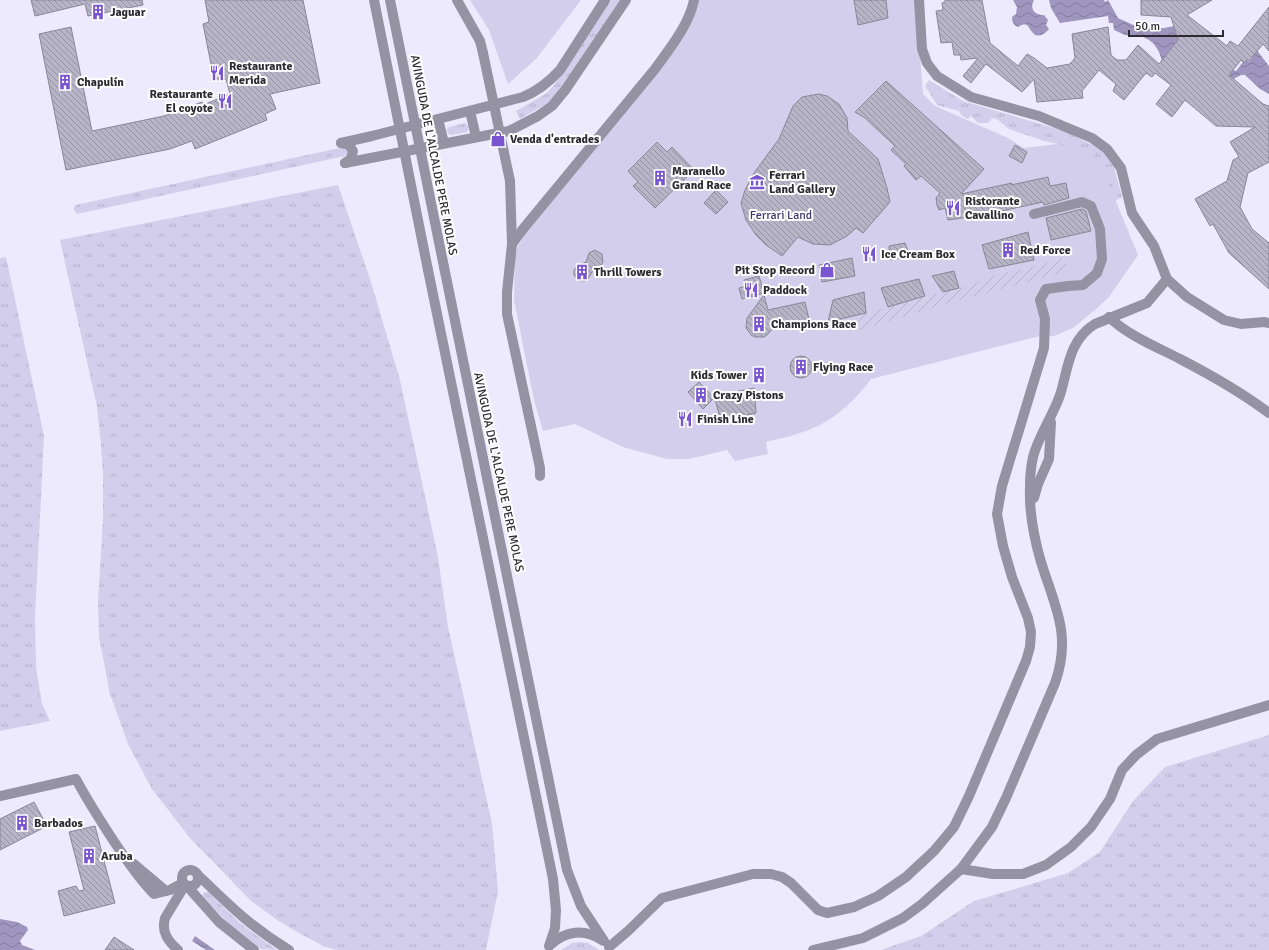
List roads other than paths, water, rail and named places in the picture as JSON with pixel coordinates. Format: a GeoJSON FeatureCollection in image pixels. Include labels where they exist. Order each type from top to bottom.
{"type":"FeatureCollection","features":[{"type":"Feature","properties":{"kind":"street"},"geometry":{"type":"LineString","coordinates":[[374,0],[553,879],[556,910],[555,928],[548,948]]}},
{"type":"Feature","properties":{"kind":"street","name":"AVINGUDA DE L'ALCALDE PERE MOLAS"},"geometry":{"type":"LineString","coordinates":[[390,0],[567,870],[581,906],[608,946]]}},
{"type":"Feature","properties":{"kind":"street"},"geometry":{"type":"LineString","coordinates":[[457,0],[480,41],[510,181],[512,244],[507,292],[507,314],[540,468],[540,476]]}},
{"type":"Feature","properties":{"kind":"street"},"geometry":{"type":"LineString","coordinates":[[604,0],[560,70],[553,78],[533,93],[470,111],[341,143],[349,144],[353,151],[352,159],[345,163],[509,131],[538,116],[552,106],[566,89],[626,0]]}},
{"type":"Feature","properties":{"kind":"street"},"geometry":{"type":"LineString","coordinates":[[512,244],[655,69],[684,26],[693,7],[694,0]]}},
{"type":"Feature","properties":{"kind":"street"},"geometry":{"type":"LineString","coordinates":[[919,0],[922,49],[927,63],[937,76],[971,97],[1039,116],[1092,138],[1107,149],[1121,168],[1132,213],[1154,246],[1167,279],[1186,298],[1224,320],[1241,324],[1269,323]]}},
{"type":"Feature","properties":{"kind":"street"},"geometry":{"type":"LineString","coordinates":[[470,111],[476,137]]}},
{"type":"Feature","properties":{"kind":"street"},"geometry":{"type":"LineString","coordinates":[[438,119],[444,144]]}},
{"type":"Feature","properties":{"kind":"street"},"geometry":{"type":"LineString","coordinates":[[548,948],[557,939],[566,934],[576,932],[596,936],[608,946],[628,931],[662,898],[753,874],[771,874],[782,877],[818,910],[827,913],[854,907],[878,896],[906,878],[934,851],[954,827],[969,796],[1026,661],[1030,647],[1028,618],[1012,577],[1003,546],[997,514],[1002,486],[1044,348],[1045,319],[1040,300],[1046,289],[1084,285],[1097,273],[1102,259],[1100,229],[1091,206],[1082,202],[1034,214]]}},
{"type":"Feature","properties":{"kind":"street"},"geometry":{"type":"LineString","coordinates":[[813,950],[863,938],[902,918],[922,904],[961,869],[992,827],[1060,669],[1062,634],[1059,615],[1037,544],[1032,512],[1030,488],[1033,457],[1060,394],[1070,358],[1076,343],[1088,328],[1109,317],[1147,303],[1167,279]]}},
{"type":"Feature","properties":{"kind":"street"},"geometry":{"type":"LineString","coordinates":[[1109,317],[1114,322],[1142,340],[1208,373],[1237,390],[1269,413]]}},
{"type":"Feature","properties":{"kind":"street"},"geometry":{"type":"LineString","coordinates":[[1032,512],[1034,493],[1049,459],[1052,415]]}},
{"type":"Feature","properties":{"kind":"street"},"geometry":{"type":"LineString","coordinates":[[961,869],[993,874],[1023,874],[1046,865],[1071,847],[1091,828],[1110,799],[1122,770],[1136,754],[1157,739],[1269,705]]}},
{"type":"Feature","properties":{"kind":"street"},"geometry":{"type":"LineString","coordinates":[[0,796],[76,779],[123,856],[154,894],[185,885],[192,886],[196,884],[198,875],[252,926],[289,950]]}},
{"type":"Feature","properties":{"kind":"street"},"geometry":{"type":"LineString","coordinates":[[123,856],[166,891]]}},
{"type":"Feature","properties":{"kind":"street"},"geometry":{"type":"LineString","coordinates":[[178,950],[167,938],[164,930],[164,923],[165,918],[185,885]]}},
{"type":"Feature","properties":{"kind":"street"},"geometry":{"type":"LineString","coordinates":[[185,885],[219,922],[254,950]]}},
{"type":"Feature","properties":{"kind":"water"},"geometry":{"type":"Polygon","coordinates":[[[1013,0],[1034,0],[1032,6],[1034,11],[1038,14],[1044,15],[1048,20],[1046,25],[1049,29],[1044,34],[1035,35],[1029,27],[1024,24],[1018,27],[1015,25],[1012,17],[1016,14],[1017,7],[1013,0]]]}},
{"type":"Feature","properties":{"kind":"water"},"geometry":{"type":"Polygon","coordinates":[[[1049,0],[1104,0],[1105,2],[1108,0],[1118,18],[1142,29],[1174,26],[1178,40],[1168,52],[1171,55],[1163,64],[1159,52],[1154,44],[1141,36],[1125,35],[1114,30],[1113,23],[1109,23],[1108,16],[1060,23],[1051,8],[1049,0]]]}},
{"type":"Feature","properties":{"kind":"water"},"geometry":{"type":"Polygon","coordinates":[[[1252,44],[1269,66],[1269,94],[1260,89],[1245,75],[1241,75],[1220,86],[1233,70],[1236,71],[1246,60],[1249,62],[1254,55],[1252,44]]]}},
{"type":"Feature","properties":{"kind":"water"},"geometry":{"type":"Polygon","coordinates":[[[0,919],[17,922],[27,927],[28,930],[20,941],[22,945],[35,950],[0,950],[0,919]]]}},
{"type":"Feature","properties":{"kind":"water"},"geometry":{"type":"Polygon","coordinates":[[[195,936],[215,950],[206,950],[192,941],[195,936]]]}},
{"type":"Feature","properties":{"kind":"place","name":"Jaguar"},"geometry":{"type":"Point","coordinates":[98,12]}},
{"type":"Feature","properties":{"kind":"place","name":"Restaurante Merida"},"geometry":{"type":"Point","coordinates":[217,73]}},
{"type":"Feature","properties":{"kind":"place","name":"Chapulín"},"geometry":{"type":"Point","coordinates":[65,82]}},
{"type":"Feature","properties":{"kind":"place","name":"Restaurante El coyote"},"geometry":{"type":"Point","coordinates":[225,101]}},
{"type":"Feature","properties":{"kind":"place","name":"Venda d'entrades"},"geometry":{"type":"Point","coordinates":[498,139]}},
{"type":"Feature","properties":{"kind":"place","name":"Maranello Grand Race"},"geometry":{"type":"Point","coordinates":[660,178]}},
{"type":"Feature","properties":{"kind":"place","name":"Ferrari Land Gallery"},"geometry":{"type":"Point","coordinates":[757,182]}},
{"type":"Feature","properties":{"kind":"place","name":"Ristorante Cavallino"},"geometry":{"type":"Point","coordinates":[953,208]}},
{"type":"Feature","properties":{"kind":"place","name":"Red Force"},"geometry":{"type":"Point","coordinates":[1008,250]}},
{"type":"Feature","properties":{"kind":"place","name":"Ice Cream Box"},"geometry":{"type":"Point","coordinates":[869,254]}},
{"type":"Feature","properties":{"kind":"place","name":"Pit Stop Record"},"geometry":{"type":"Point","coordinates":[827,270]}},
{"type":"Feature","properties":{"kind":"place","name":"Thrill Towers"},"geometry":{"type":"Point","coordinates":[582,272]}},
{"type":"Feature","properties":{"kind":"place","name":"Paddock"},"geometry":{"type":"Point","coordinates":[751,290]}},
{"type":"Feature","properties":{"kind":"place","name":"Champions Race"},"geometry":{"type":"Point","coordinates":[759,324]}},
{"type":"Feature","properties":{"kind":"place","name":"Flying Race"},"geometry":{"type":"Point","coordinates":[801,367]}},
{"type":"Feature","properties":{"kind":"place","name":"Kids Tower"},"geometry":{"type":"Point","coordinates":[759,375]}},
{"type":"Feature","properties":{"kind":"place","name":"Crazy Pistons"},"geometry":{"type":"Point","coordinates":[701,395]}},
{"type":"Feature","properties":{"kind":"place","name":"Finish Line"},"geometry":{"type":"Point","coordinates":[685,419]}},
{"type":"Feature","properties":{"kind":"place","name":"Barbados"},"geometry":{"type":"Point","coordinates":[22,823]}},
{"type":"Feature","properties":{"kind":"place","name":"Aruba"},"geometry":{"type":"Point","coordinates":[89,856]}},
{"type":"Feature","properties":{"kind":"park label","name":"Ferrari Land"},"geometry":{"type":"Point","coordinates":[781,215]}}]}
